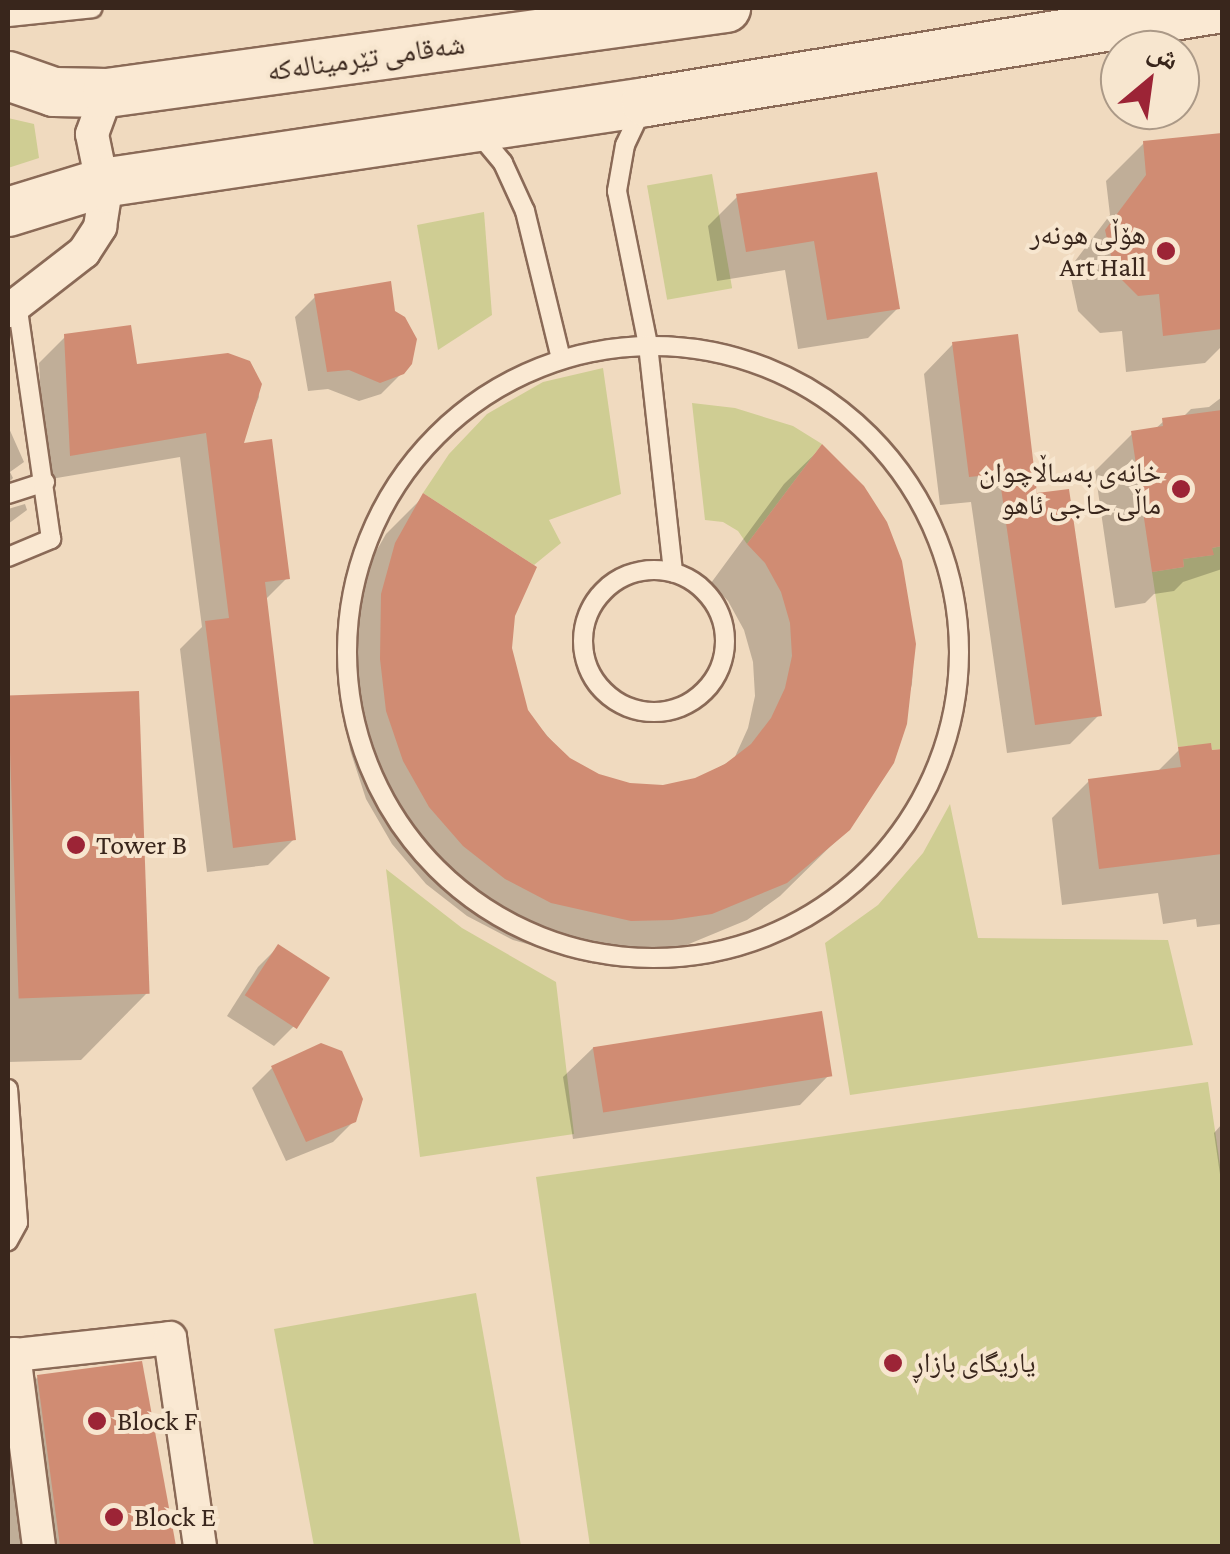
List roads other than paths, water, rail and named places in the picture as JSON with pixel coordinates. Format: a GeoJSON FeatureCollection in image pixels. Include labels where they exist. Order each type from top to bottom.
{"type":"FeatureCollection","features":[{"type":"Feature","properties":{"kind":"main road","name":"شەقامی تێرمینالەکە"},"geometry":{"type":"LineString","coordinates":[[8,76],[54,92],[108,93],[672,11],[726,8]]}},
{"type":"Feature","properties":{"kind":"main road"},"geometry":{"type":"LineString","coordinates":[[8,212],[102,183],[646,102],[1222,8]]}},
{"type":"Feature","properties":{"kind":"street"},"geometry":{"type":"LineString","coordinates":[[12,307],[93,241],[104,213],[92,134],[108,93]]}},
{"type":"Feature","properties":{"kind":"street"},"geometry":{"type":"LineString","coordinates":[[38,1546],[10,1355],[170,1338],[200,1546]]}},
{"type":"Feature","properties":{"kind":"lane"},"geometry":{"type":"LineString","coordinates":[[8,17],[93,8]]}},
{"type":"Feature","properties":{"kind":"lane"},"geometry":{"type":"LineString","coordinates":[[646,102],[625,145],[617,191],[648,345],[673,573]]}},
{"type":"Feature","properties":{"kind":"lane"},"geometry":{"type":"LineString","coordinates":[[472,127],[502,163],[525,210],[561,359]]}},
{"type":"Feature","properties":{"kind":"lane"},"geometry":{"type":"LineString","coordinates":[[8,557],[51,538],[26,358],[12,307]]}},
{"type":"Feature","properties":{"kind":"lane"},"geometry":{"type":"LineString","coordinates":[[648,345],[735,356],[790,378],[851,418],[882,448],[916,496],[946,562],[956,604],[960,648],[949,734],[914,814],[858,881],[785,929],[702,954],[658,958],[571,947],[530,932],[456,886],[397,821],[376,782],[350,700],[346,656],[351,598],[371,528],[392,490],[448,423],[520,374],[561,359],[648,345]]}},
{"type":"Feature","properties":{"kind":"lane"},"geometry":{"type":"LineString","coordinates":[[8,368],[26,358]]}},
{"type":"Feature","properties":{"kind":"lane"},"geometry":{"type":"LineString","coordinates":[[8,494],[45,482]]}},
{"type":"Feature","properties":{"kind":"lane"},"geometry":{"type":"LineString","coordinates":[[650,570],[673,573],[695,583],[712,600],[725,633],[724,657],[715,678],[700,696],[679,708],[644,712],[612,698],[596,682],[584,650],[585,626],[593,605],[618,580],[650,570]]}},
{"type":"Feature","properties":{"kind":"lane"},"geometry":{"type":"LineString","coordinates":[[8,1089],[18,1223],[8,1241]]}},
{"type":"Feature","properties":{"kind":"place","name":"هۆڵی هونەر Art Hall"},"geometry":{"type":"Point","coordinates":[1166,251]}},
{"type":"Feature","properties":{"kind":"place","name":"خانەی بەساڵاچوان ماڵی حاجی ئاهو"},"geometry":{"type":"Point","coordinates":[1181,489]}},
{"type":"Feature","properties":{"kind":"place","name":"Tower B"},"geometry":{"type":"Point","coordinates":[76,845]}},
{"type":"Feature","properties":{"kind":"place","name":"یاریگای بازاڕ"},"geometry":{"type":"Point","coordinates":[893,1363]}},
{"type":"Feature","properties":{"kind":"place","name":"Block F"},"geometry":{"type":"Point","coordinates":[97,1421]}},
{"type":"Feature","properties":{"kind":"place","name":"Block E"},"geometry":{"type":"Point","coordinates":[114,1517]}}]}
